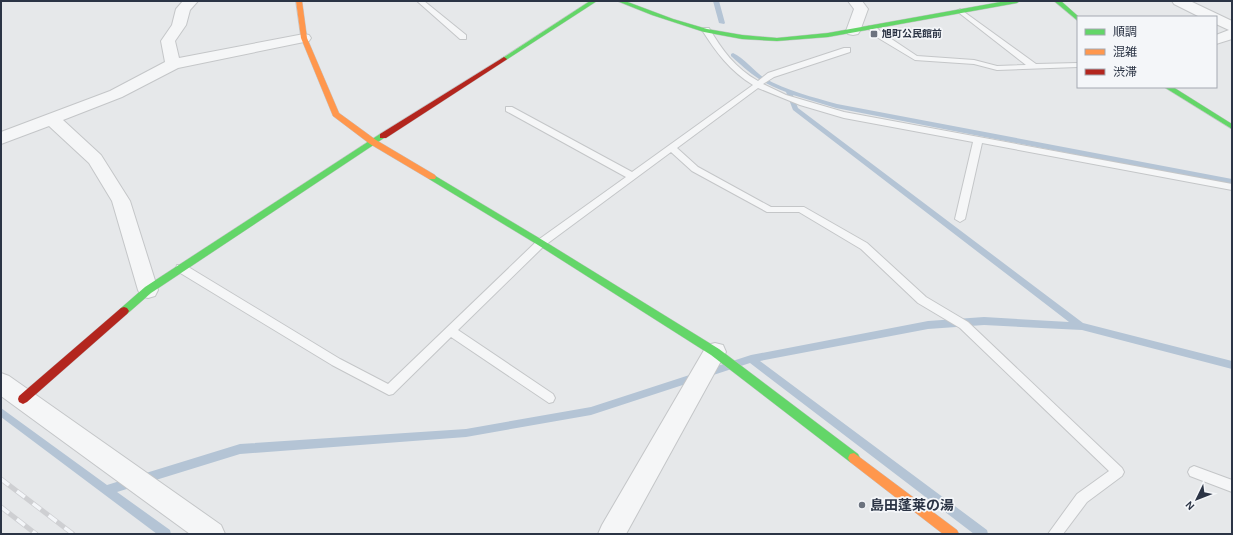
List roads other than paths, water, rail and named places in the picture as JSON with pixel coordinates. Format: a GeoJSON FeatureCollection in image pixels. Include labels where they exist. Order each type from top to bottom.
{"type":"FeatureCollection","features":[{"type":"Feature","properties":{"kind":"street"},"geometry":{"type":"LineString","coordinates":[[173,64],[168,41],[179,25],[183,9],[191,1]]}},
{"type":"Feature","properties":{"kind":"street"},"geometry":{"type":"LineString","coordinates":[[299,1],[304,38],[336,114],[373,142],[541,243],[715,352],[953,534]]}},
{"type":"Feature","properties":{"kind":"street"},"geometry":{"type":"LineString","coordinates":[[22,399],[148,290],[373,142],[594,1]]}},
{"type":"Feature","properties":{"kind":"street"},"geometry":{"type":"LineString","coordinates":[[620,1],[668,20],[733,36],[760,39],[797,38],[853,31],[1017,1]]}},
{"type":"Feature","properties":{"kind":"street"},"geometry":{"type":"LineString","coordinates":[[853,31],[862,9],[855,1]]}},
{"type":"Feature","properties":{"kind":"street"},"geometry":{"type":"LineString","coordinates":[[1057,1],[1077,18]]}},
{"type":"Feature","properties":{"kind":"street"},"geometry":{"type":"LineString","coordinates":[[1179,1],[1209,16]]}},
{"type":"Feature","properties":{"kind":"street"},"geometry":{"type":"LineString","coordinates":[[1217,20],[1232,27]]}},
{"type":"Feature","properties":{"kind":"street"},"geometry":{"type":"LineString","coordinates":[[1217,40],[1232,34]]}},
{"type":"Feature","properties":{"kind":"street"},"geometry":{"type":"LineString","coordinates":[[1,138],[116,94],[173,64],[304,38]]}},
{"type":"Feature","properties":{"kind":"street"},"geometry":{"type":"LineString","coordinates":[[1170,88],[1232,127]]}},
{"type":"Feature","properties":{"kind":"street"},"geometry":{"type":"LineString","coordinates":[[51,119],[95,158],[121,201],[148,290]]}},
{"type":"Feature","properties":{"kind":"street"},"geometry":{"type":"LineString","coordinates":[[610,534],[715,352]]}},
{"type":"Feature","properties":{"kind":"street"},"geometry":{"type":"LineString","coordinates":[[1,383],[212,534]]}},
{"type":"Feature","properties":{"kind":"lane"},"geometry":{"type":"LineString","coordinates":[[420,1],[463,37]]}},
{"type":"Feature","properties":{"kind":"lane"},"geometry":{"type":"LineString","coordinates":[[960,11],[1033,66]]}},
{"type":"Feature","properties":{"kind":"lane"},"geometry":{"type":"LineString","coordinates":[[872,28],[878,34],[915,58],[974,62],[997,68],[1077,65]]}},
{"type":"Feature","properties":{"kind":"lane"},"geometry":{"type":"LineString","coordinates":[[706,30],[711,40],[724,58],[735,70],[776,95],[844,115],[1232,187]]}},
{"type":"Feature","properties":{"kind":"lane"},"geometry":{"type":"LineString","coordinates":[[181,268],[336,362],[389,390],[541,243],[756,84],[771,75],[847,50]]}},
{"type":"Feature","properties":{"kind":"lane"},"geometry":{"type":"LineString","coordinates":[[509,109],[632,176]]}},
{"type":"Feature","properties":{"kind":"lane"},"geometry":{"type":"LineString","coordinates":[[960,219],[978,140]]}},
{"type":"Feature","properties":{"kind":"lane"},"geometry":{"type":"LineString","coordinates":[[671,147],[695,169],[770,210],[801,209],[864,246],[922,300],[964,325],[1118,472],[1082,498],[1054,534]]}},
{"type":"Feature","properties":{"kind":"lane"},"geometry":{"type":"LineString","coordinates":[[450,331],[549,398]]}},
{"type":"Feature","properties":{"kind":"lane"},"geometry":{"type":"LineString","coordinates":[[1194,472],[1232,486]]}},
{"type":"Feature","properties":{"kind":"waterway"},"geometry":{"type":"LineString","coordinates":[[716,1],[722,23]]}},
{"type":"Feature","properties":{"kind":"waterway"},"geometry":{"type":"LineString","coordinates":[[733,55],[754,74],[773,85],[836,106],[1232,182]]}},
{"type":"Feature","properties":{"kind":"waterway"},"geometry":{"type":"LineString","coordinates":[[789,93],[795,109],[1081,326]]}},
{"type":"Feature","properties":{"kind":"waterway"},"geometry":{"type":"LineString","coordinates":[[751,359],[928,325],[984,321],[1081,326]]}},
{"type":"Feature","properties":{"kind":"waterway"},"geometry":{"type":"LineString","coordinates":[[1081,326],[1232,365]]}},
{"type":"Feature","properties":{"kind":"waterway"},"geometry":{"type":"LineString","coordinates":[[106,490],[240,449],[466,433],[591,411],[751,359]]}},
{"type":"Feature","properties":{"kind":"waterway"},"geometry":{"type":"LineString","coordinates":[[751,359],[983,534]]}},
{"type":"Feature","properties":{"kind":"waterway"},"geometry":{"type":"LineString","coordinates":[[1,412],[106,490]]}},
{"type":"Feature","properties":{"kind":"waterway"},"geometry":{"type":"LineString","coordinates":[[106,490],[166,534]]}},
{"type":"Feature","properties":{"kind":"railway"},"geometry":{"type":"LineString","coordinates":[[1,479],[73,534]]}},
{"type":"Feature","properties":{"kind":"railway"},"geometry":{"type":"LineString","coordinates":[[1,507],[36,534]]}},
{"type":"Feature","properties":{"kind":"place","name":"旭町公民館前"},"geometry":{"type":"Point","coordinates":[874,34]}},
{"type":"Feature","properties":{"kind":"place","name":"島田蓬莱の湯"},"geometry":{"type":"Point","coordinates":[862,505]}}]}
